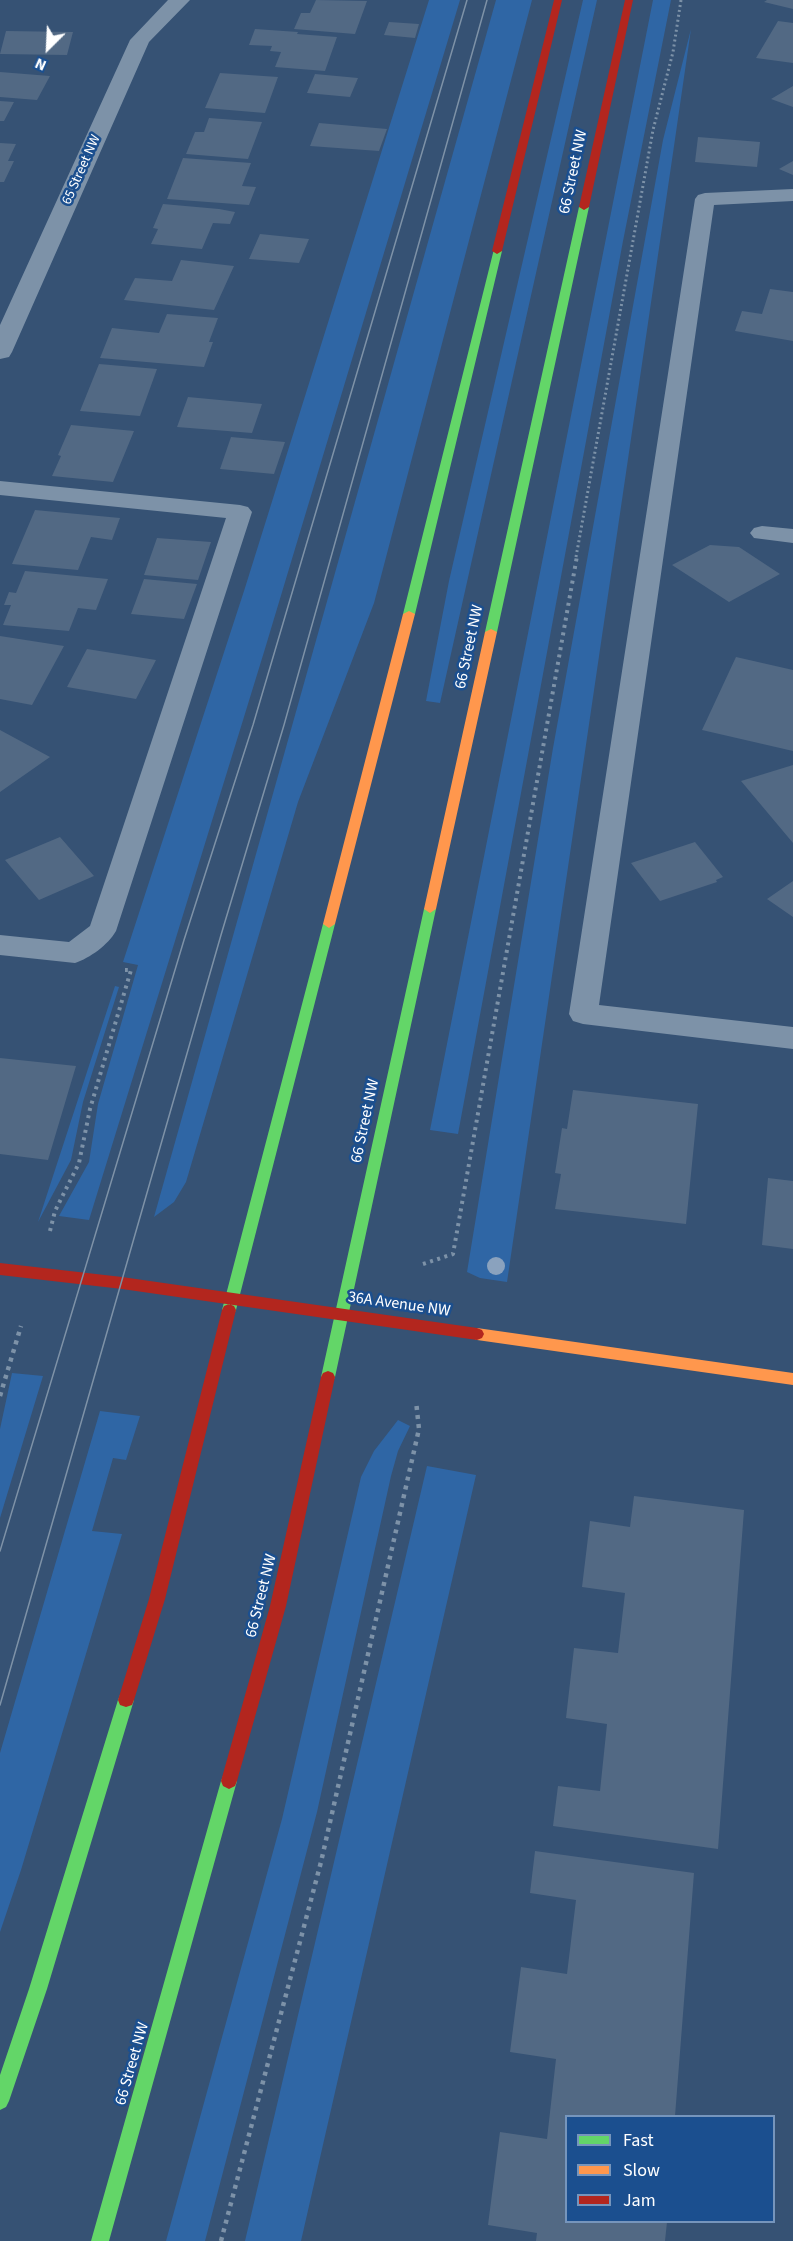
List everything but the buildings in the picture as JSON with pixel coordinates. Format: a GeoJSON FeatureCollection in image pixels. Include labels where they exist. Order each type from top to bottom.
{"type":"FeatureCollection","features":[{"type":"Feature","properties":{"kind":"main road"},"geometry":{"type":"LineString","coordinates":[[0,2101],[38,1989],[157,1599],[397,662],[558,0]]}},
{"type":"Feature","properties":{"kind":"main road","name":"66 Street NW"},"geometry":{"type":"LineString","coordinates":[[100,2241],[278,1605],[629,0]]}},
{"type":"Feature","properties":{"kind":"main road","name":"36A Avenue NW"},"geometry":{"type":"LineString","coordinates":[[0,1269],[232,1299],[793,1379]]}},
{"type":"Feature","properties":{"kind":"street","name":"65 Street NW"},"geometry":{"type":"LineString","coordinates":[[0,352],[140,40],[180,0]]}},
{"type":"Feature","properties":{"kind":"lane"},"geometry":{"type":"LineString","coordinates":[[793,195],[705,199],[583,1014],[793,1038]]}},
{"type":"Feature","properties":{"kind":"lane"},"geometry":{"type":"LineString","coordinates":[[0,488],[240,512],[102,931],[75,953],[0,945]]}},
{"type":"Feature","properties":{"kind":"lane"},"geometry":{"type":"LineString","coordinates":[[762,533],[793,536]]}},
{"type":"Feature","properties":{"kind":"path"},"geometry":{"type":"LineString","coordinates":[[423,1264],[453,1254],[541,746],[606,402],[653,130],[673,52],[681,0]]}},
{"type":"Feature","properties":{"kind":"path"},"geometry":{"type":"LineString","coordinates":[[47,1239],[55,1211],[79,1163],[90,1109],[131,970],[96,967],[75,953]]}},
{"type":"Feature","properties":{"kind":"path"},"geometry":{"type":"LineString","coordinates":[[0,1396],[21,1326]]}},
{"type":"Feature","properties":{"kind":"path"},"geometry":{"type":"LineString","coordinates":[[221,2241],[321,1862],[420,1429],[416,1401]]}},
{"type":"Feature","properties":{"kind":"shaded area"},"geometry":{"type":"Polygon","coordinates":[[[429,0],[460,0],[264,652],[89,1220],[59,1216],[89,1162],[98,1104],[138,965],[123,962],[244,591],[429,0]]]}},
{"type":"Feature","properties":{"kind":"shaded area"},"geometry":{"type":"Polygon","coordinates":[[[496,0],[532,0],[374,603],[298,802],[186,1182],[174,1202],[154,1217],[496,0]]]}},
{"type":"Feature","properties":{"kind":"shaded area"},"geometry":{"type":"Polygon","coordinates":[[[583,0],[597,0],[440,703],[426,701],[449,581],[583,0]]]}},
{"type":"Feature","properties":{"kind":"shaded area"},"geometry":{"type":"Polygon","coordinates":[[[653,0],[671,0],[623,241],[458,1134],[430,1130],[653,0]]]}},
{"type":"Feature","properties":{"kind":"shaded area"},"geometry":{"type":"Polygon","coordinates":[[[691,29],[507,1282],[480,1278],[467,1272],[553,748],[663,140],[691,29]]]}},
{"type":"Feature","properties":{"kind":"shaded area"},"geometry":{"type":"Polygon","coordinates":[[[115,986],[119,987],[83,1102],[71,1160],[38,1222],[115,986]]]}},
{"type":"Feature","properties":{"kind":"shaded area"},"geometry":{"type":"Polygon","coordinates":[[[12,1373],[43,1376],[0,1518],[0,1429],[12,1373]]]}},
{"type":"Feature","properties":{"kind":"shaded area"},"geometry":{"type":"Polygon","coordinates":[[[100,1411],[140,1416],[126,1460],[113,1458],[92,1531],[122,1534],[21,1870],[0,1932],[0,1753],[100,1411]]]}},
{"type":"Feature","properties":{"kind":"shaded area"},"geometry":{"type":"Polygon","coordinates":[[[398,1420],[410,1426],[398,1451],[391,1476],[317,1812],[205,2241],[166,2241],[282,1819],[361,1477],[374,1451],[398,1420]]]}},
{"type":"Feature","properties":{"kind":"shaded area"},"geometry":{"type":"Polygon","coordinates":[[[427,1466],[476,1475],[301,2241],[245,2241],[427,1466]]]}},
{"type":"Feature","properties":{"kind":"tram line"},"geometry":{"type":"LineString","coordinates":[[0,1551],[184,940],[253,725],[467,0]]}},
{"type":"Feature","properties":{"kind":"tram line"},"geometry":{"type":"LineString","coordinates":[[0,1705],[221,935],[284,725],[487,0]]}},
{"type":"Feature","properties":{"kind":"traffic: fast"},"geometry":{"type":"LineString","coordinates":[[491,632],[584,207]]}},
{"type":"Feature","properties":{"kind":"traffic: fast"},"geometry":{"type":"LineString","coordinates":[[409,614],[497,251]]}},
{"type":"Feature","properties":{"kind":"traffic: fast"},"geometry":{"type":"LineString","coordinates":[[328,1377],[430,909]]}},
{"type":"Feature","properties":{"kind":"traffic: fast"},"geometry":{"type":"LineString","coordinates":[[229,1310],[329,924]]}},
{"type":"Feature","properties":{"kind":"traffic: fast"},"geometry":{"type":"LineString","coordinates":[[0,2101],[38,1989],[126,1700]]}},
{"type":"Feature","properties":{"kind":"traffic: fast"},"geometry":{"type":"LineString","coordinates":[[100,2241],[229,1781]]}},
{"type":"Feature","properties":{"kind":"traffic: slow"},"geometry":{"type":"LineString","coordinates":[[329,924],[409,614]]}},
{"type":"Feature","properties":{"kind":"traffic: slow"},"geometry":{"type":"LineString","coordinates":[[430,909],[491,632]]}},
{"type":"Feature","properties":{"kind":"traffic: slow"},"geometry":{"type":"LineString","coordinates":[[477,1334],[793,1379]]}},
{"type":"Feature","properties":{"kind":"traffic: jam"},"geometry":{"type":"LineString","coordinates":[[497,251],[558,0]]}},
{"type":"Feature","properties":{"kind":"traffic: jam"},"geometry":{"type":"LineString","coordinates":[[584,207],[629,0]]}},
{"type":"Feature","properties":{"kind":"traffic: jam"},"geometry":{"type":"LineString","coordinates":[[0,1269],[122,1283],[477,1334]]}},
{"type":"Feature","properties":{"kind":"traffic: jam"},"geometry":{"type":"LineString","coordinates":[[126,1700],[157,1599],[229,1310]]}},
{"type":"Feature","properties":{"kind":"traffic: jam"},"geometry":{"type":"LineString","coordinates":[[229,1781],[278,1606],[328,1377]]}}]}
